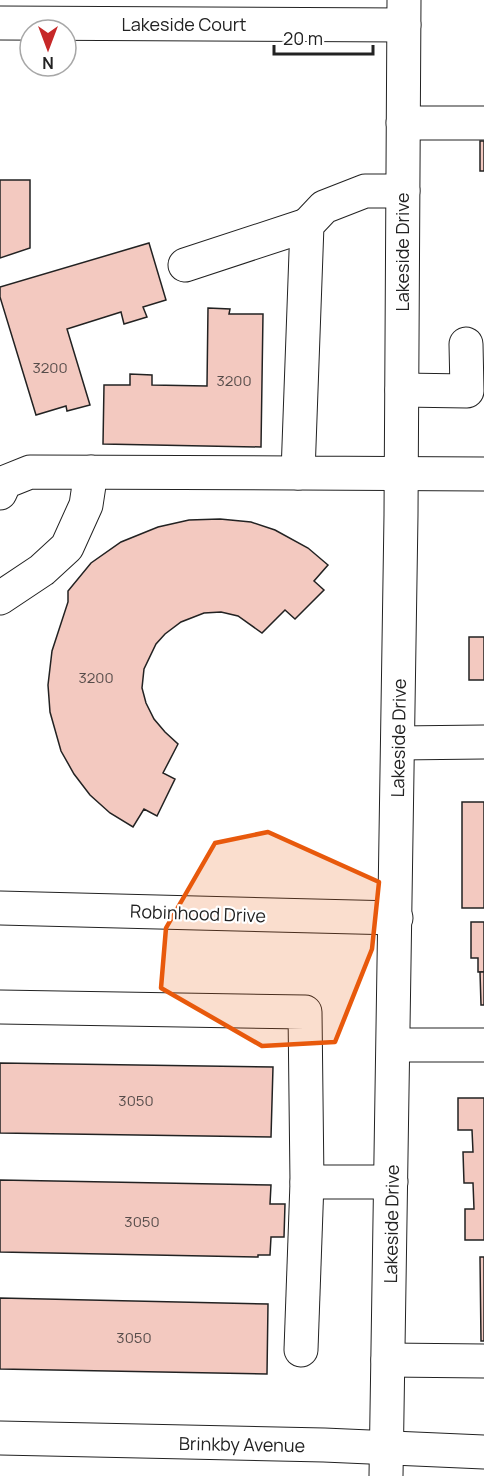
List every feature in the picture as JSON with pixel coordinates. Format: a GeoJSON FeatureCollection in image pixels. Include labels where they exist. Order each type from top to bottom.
{"type":"FeatureCollection","features":[{"type":"Feature","properties":{"kind":"street","name":"Lakeside Court"},"geometry":{"type":"LineString","coordinates":[[0,23],[50,12],[404,13]]}},
{"type":"Feature","properties":{"kind":"street","name":"Lakeside Drive"},"geometry":{"type":"LineString","coordinates":[[386,1463],[402,474],[404,13]]}},
{"type":"Feature","properties":{"kind":"street"},"geometry":{"type":"LineString","coordinates":[[403,123],[484,123]]}},
{"type":"Feature","properties":{"kind":"street"},"geometry":{"type":"LineString","coordinates":[[185,265],[307,225],[324,207],[365,191],[403,191]]}},
{"type":"Feature","properties":{"kind":"street"},"geometry":{"type":"LineString","coordinates":[[298,472],[307,225]]}},
{"type":"Feature","properties":{"kind":"street"},"geometry":{"type":"LineString","coordinates":[[402,390],[467,391],[466,344]]}},
{"type":"Feature","properties":{"kind":"street"},"geometry":{"type":"LineString","coordinates":[[0,493],[5,482],[30,472],[484,474]]}},
{"type":"Feature","properties":{"kind":"street"},"geometry":{"type":"LineString","coordinates":[[0,598],[42,570],[68,547],[86,506],[91,472]]}},
{"type":"Feature","properties":{"kind":"street"},"geometry":{"type":"LineString","coordinates":[[398,743],[484,742]]}},
{"type":"Feature","properties":{"kind":"street","name":"Robinhood Drive"},"geometry":{"type":"LineString","coordinates":[[0,908],[396,918]]}},
{"type":"Feature","properties":{"kind":"street"},"geometry":{"type":"LineString","coordinates":[[0,1006],[305,1012],[307,1182],[301,1350]]}},
{"type":"Feature","properties":{"kind":"street"},"geometry":{"type":"LineString","coordinates":[[394,1045],[484,1045]]}},
{"type":"Feature","properties":{"kind":"street"},"geometry":{"type":"LineString","coordinates":[[307,1182],[391,1182]]}},
{"type":"Feature","properties":{"kind":"street"},"geometry":{"type":"LineString","coordinates":[[388,1360],[484,1361]]}},
{"type":"Feature","properties":{"kind":"street","name":"Brinkby Avenue"},"geometry":{"type":"LineString","coordinates":[[0,1438],[324,1445],[386,1463],[480,1460]]}},
{"type":"Feature","properties":{"kind":"highlighted area"},"geometry":{"type":"Polygon","coordinates":[[[268,832],[379,882],[372,949],[335,1042],[262,1046],[161,988],[166,928],[215,843],[268,832]]]}},
{"type":"Feature","properties":{"kind":"building"},"geometry":{"type":"Polygon","coordinates":[[[480,141],[484,141],[484,171],[480,171],[480,141]]]}},
{"type":"Feature","properties":{"kind":"building"},"geometry":{"type":"Polygon","coordinates":[[[0,180],[30,180],[30,248],[0,258],[0,180]]]}},
{"type":"Feature","properties":{"kind":"building"},"geometry":{"type":"Polygon","coordinates":[[[149,243],[166,300],[143,307],[147,317],[124,324],[121,312],[67,329],[90,405],[67,411],[66,406],[36,415],[0,297],[0,287],[149,243]]]}},
{"type":"Feature","properties":{"kind":"building"},"geometry":{"type":"Polygon","coordinates":[[[208,308],[230,309],[229,314],[263,314],[261,447],[103,444],[104,385],[130,385],[130,374],[152,375],[152,385],[207,386],[208,308]]]}},
{"type":"Feature","properties":{"kind":"building"},"geometry":{"type":"Polygon","coordinates":[[[220,519],[251,522],[275,530],[308,548],[328,565],[314,581],[324,590],[295,619],[285,610],[262,633],[238,616],[221,612],[204,613],[181,622],[156,644],[144,669],[142,688],[154,719],[178,744],[163,773],[175,779],[157,816],[144,809],[133,827],[110,813],[90,795],[74,774],[61,751],[50,712],[48,685],[52,651],[68,602],[68,591],[91,563],[121,542],[158,527],[189,520],[220,519]]]}},
{"type":"Feature","properties":{"kind":"building"},"geometry":{"type":"Polygon","coordinates":[[[469,637],[484,637],[484,680],[469,680],[469,637]]]}},
{"type":"Feature","properties":{"kind":"building"},"geometry":{"type":"Polygon","coordinates":[[[462,802],[484,802],[484,908],[462,908],[462,802]]]}},
{"type":"Feature","properties":{"kind":"building"},"geometry":{"type":"Polygon","coordinates":[[[471,922],[484,922],[484,972],[478,972],[478,958],[471,958],[471,922]]]}},
{"type":"Feature","properties":{"kind":"building"},"geometry":{"type":"Polygon","coordinates":[[[480,972],[484,972],[484,1005],[481,1005],[480,972]]]}},
{"type":"Feature","properties":{"kind":"building"},"geometry":{"type":"Polygon","coordinates":[[[0,1063],[273,1067],[271,1137],[0,1133],[0,1063]]]}},
{"type":"Feature","properties":{"kind":"building"},"geometry":{"type":"Polygon","coordinates":[[[458,1098],[484,1098],[484,1240],[465,1240],[465,1209],[474,1209],[473,1183],[464,1183],[463,1152],[473,1152],[472,1130],[458,1130],[458,1098]]]}},
{"type":"Feature","properties":{"kind":"building"},"geometry":{"type":"Polygon","coordinates":[[[0,1180],[271,1185],[270,1204],[285,1204],[284,1237],[271,1237],[270,1255],[258,1255],[258,1257],[0,1252],[0,1180]]]}},
{"type":"Feature","properties":{"kind":"building"},"geometry":{"type":"Polygon","coordinates":[[[480,1257],[484,1257],[484,1341],[481,1341],[480,1257]]]}},
{"type":"Feature","properties":{"kind":"building"},"geometry":{"type":"Polygon","coordinates":[[[0,1298],[268,1304],[267,1374],[0,1369],[0,1298]]]}}]}
